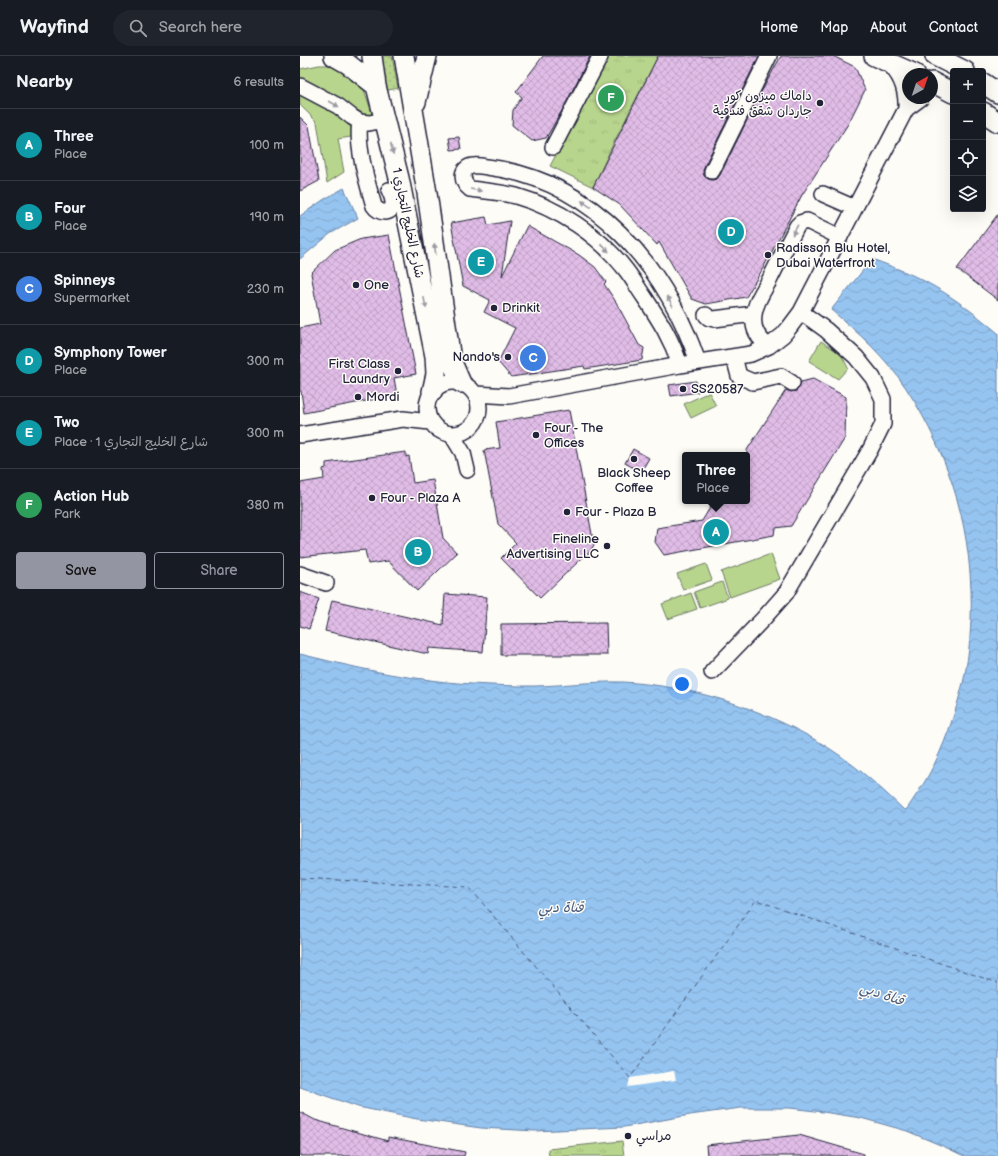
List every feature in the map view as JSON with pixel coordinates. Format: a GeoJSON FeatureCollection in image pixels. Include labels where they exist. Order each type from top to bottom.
{"type":"FeatureCollection","features":[{"type":"Feature","properties":{"kind":"main road"},"geometry":{"type":"LineString","coordinates":[[334,56],[348,64],[376,86]]}},
{"type":"Feature","properties":{"kind":"main road","name":"شارع الخليج التجاري 1"},"geometry":{"type":"LineString","coordinates":[[372,56],[376,86],[385,120],[394,184],[435,356],[436,374],[430,399]]}},
{"type":"Feature","properties":{"kind":"main road","name":"شارع الخليج التجاري 1"},"geometry":{"type":"LineString","coordinates":[[404,56],[414,112],[451,360],[461,383]]}},
{"type":"Feature","properties":{"kind":"main road"},"geometry":{"type":"LineString","coordinates":[[414,112],[427,56]]}},
{"type":"Feature","properties":{"kind":"main road"},"geometry":{"type":"LineString","coordinates":[[935,56],[960,65]]}},
{"type":"Feature","properties":{"kind":"main road"},"geometry":{"type":"LineString","coordinates":[[880,58],[902,68]]}},
{"type":"Feature","properties":{"kind":"main road"},"geometry":{"type":"LineString","coordinates":[[938,85],[950,91]]}},
{"type":"Feature","properties":{"kind":"main road"},"geometry":{"type":"LineString","coordinates":[[986,114],[998,122]]}},
{"type":"Feature","properties":{"kind":"street"},"geometry":{"type":"LineString","coordinates":[[553,147],[601,56]]}},
{"type":"Feature","properties":{"kind":"street"},"geometry":{"type":"LineString","coordinates":[[712,171],[769,56]]}},
{"type":"Feature","properties":{"kind":"street"},"geometry":{"type":"LineString","coordinates":[[880,58],[892,66],[903,82],[906,91],[906,109]]}},
{"type":"Feature","properties":{"kind":"street"},"geometry":{"type":"LineString","coordinates":[[300,86],[338,106],[360,122],[369,123],[385,120]]}},
{"type":"Feature","properties":{"kind":"street"},"geometry":{"type":"LineString","coordinates":[[938,94],[950,93]]}},
{"type":"Feature","properties":{"kind":"street"},"geometry":{"type":"LineString","coordinates":[[480,411],[494,402],[509,396],[680,365],[751,354],[769,346],[790,328],[801,312],[906,109],[913,104]]}},
{"type":"Feature","properties":{"kind":"street"},"geometry":{"type":"LineString","coordinates":[[360,122],[359,143],[372,196],[384,193],[394,184]]}},
{"type":"Feature","properties":{"kind":"street"},"geometry":{"type":"LineString","coordinates":[[680,365],[673,344],[663,325],[625,269],[590,234],[562,215],[531,201],[515,196],[470,189],[466,186],[463,180],[463,175],[466,170],[470,166],[476,166],[527,175],[567,192],[588,205],[611,224],[637,251],[665,291],[686,332],[698,362]]}},
{"type":"Feature","properties":{"kind":"street"},"geometry":{"type":"LineString","coordinates":[[823,194],[855,208]]}},
{"type":"Feature","properties":{"kind":"street"},"geometry":{"type":"LineString","coordinates":[[769,346],[756,332],[754,312],[800,223],[807,221],[810,222],[840,237]]}},
{"type":"Feature","properties":{"kind":"street"},"geometry":{"type":"LineString","coordinates":[[707,312],[715,314],[754,312]]}},
{"type":"Feature","properties":{"kind":"street"},"geometry":{"type":"LineString","coordinates":[[712,672],[764,619],[786,593],[870,450],[883,424],[883,399],[872,378],[856,357],[826,330],[801,312]]}},
{"type":"Feature","properties":{"kind":"street"},"geometry":{"type":"LineString","coordinates":[[663,325],[672,329],[679,323],[679,318]]}},
{"type":"Feature","properties":{"kind":"street"},"geometry":{"type":"LineString","coordinates":[[751,354],[756,332]]}},
{"type":"Feature","properties":{"kind":"street"},"geometry":{"type":"LineString","coordinates":[[734,357],[739,376],[753,382],[781,376],[792,383]]}},
{"type":"Feature","properties":{"kind":"street"},"geometry":{"type":"LineString","coordinates":[[300,435],[404,419],[412,416],[430,399],[437,387],[448,382],[461,383],[472,389],[479,400],[480,411],[478,419],[474,425],[458,434],[439,431],[430,422],[428,416],[430,399]]}},
{"type":"Feature","properties":{"kind":"street"},"geometry":{"type":"LineString","coordinates":[[476,394],[509,396]]}},
{"type":"Feature","properties":{"kind":"street"},"geometry":{"type":"LineString","coordinates":[[404,419],[430,422]]}},
{"type":"Feature","properties":{"kind":"street"},"geometry":{"type":"LineString","coordinates":[[458,434],[468,470]]}},
{"type":"Feature","properties":{"kind":"street"},"geometry":{"type":"LineString","coordinates":[[300,574],[326,583]]}},
{"type":"Feature","properties":{"kind":"green space"},"geometry":{"type":"Polygon","coordinates":[[[378,56],[392,56],[398,88],[384,91],[378,56]]]}},
{"type":"Feature","properties":{"kind":"green space"},"geometry":{"type":"Polygon","coordinates":[[[609,56],[658,56],[593,187],[550,166],[609,56]]]}},
{"type":"Feature","properties":{"kind":"green space"},"geometry":{"type":"Polygon","coordinates":[[[319,65],[338,67],[363,87],[372,113],[364,135],[338,139],[344,172],[327,183],[317,122],[300,105],[300,69],[319,65]]]}},
{"type":"Feature","properties":{"kind":"green space"},"geometry":{"type":"Polygon","coordinates":[[[821,341],[841,354],[848,368],[838,379],[809,361],[821,341]]]}},
{"type":"Feature","properties":{"kind":"green space"},"geometry":{"type":"Polygon","coordinates":[[[709,392],[716,406],[691,418],[684,404],[709,392]]]}},
{"type":"Feature","properties":{"kind":"green space"},"geometry":{"type":"Polygon","coordinates":[[[771,554],[780,579],[730,597],[721,572],[771,554]]]}},
{"type":"Feature","properties":{"kind":"green space"},"geometry":{"type":"Polygon","coordinates":[[[706,564],[712,580],[683,590],[677,574],[706,564]]]}},
{"type":"Feature","properties":{"kind":"green space"},"geometry":{"type":"Polygon","coordinates":[[[722,582],[728,598],[700,608],[694,592],[722,582]]]}},
{"type":"Feature","properties":{"kind":"green space"},"geometry":{"type":"Polygon","coordinates":[[[691,593],[697,609],[668,619],[662,604],[691,593]]]}},
{"type":"Feature","properties":{"kind":"green space"},"geometry":{"type":"Polygon","coordinates":[[[622,1141],[624,1156],[549,1156],[548,1149],[622,1141]]]}},
{"type":"Feature","properties":{"kind":"water"},"geometry":{"type":"Polygon","coordinates":[[[344,188],[358,218],[330,234],[300,259],[300,216],[344,188]]]}},
{"type":"Feature","properties":{"kind":"water","name":"قناة دبي"},"geometry":{"type":"Polygon","coordinates":[[[872,259],[907,273],[935,287],[968,309],[998,333],[998,1156],[964,1156],[907,1131],[861,1118],[790,1108],[741,1108],[690,1115],[624,1127],[535,1131],[481,1128],[417,1119],[358,1107],[300,1087],[300,654],[376,672],[447,682],[484,685],[546,686],[597,682],[623,682],[674,688],[724,700],[773,718],[819,742],[863,773],[904,810],[907,809],[934,765],[948,731],[963,683],[971,620],[971,589],[969,558],[964,528],[948,470],[936,442],[906,388],[890,366],[862,337],[831,310],[872,259]]]}},
{"type":"Feature","properties":{"kind":"pier"},"geometry":{"type":"Polygon","coordinates":[[[674,1071],[676,1080],[628,1087],[630,1078],[674,1071]]]}},
{"type":"Feature","properties":{"kind":"building"},"geometry":{"type":"Polygon","coordinates":[[[543,56],[590,56],[564,107],[546,138],[532,141],[512,125],[513,110],[522,97],[516,92],[543,56]]]}},
{"type":"Feature","properties":{"kind":"building"},"geometry":{"type":"Polygon","coordinates":[[[658,56],[759,56],[704,167],[704,176],[712,180],[717,179],[720,175],[759,96],[781,56],[833,56],[855,67],[865,90],[848,124],[802,195],[746,297],[706,304],[692,299],[659,242],[657,245],[620,205],[593,187],[658,56]]]}},
{"type":"Feature","properties":{"kind":"building"},"geometry":{"type":"Polygon","coordinates":[[[300,117],[309,126],[319,181],[300,191],[300,117]]]}},
{"type":"Feature","properties":{"kind":"building"},"geometry":{"type":"Polygon","coordinates":[[[459,137],[461,149],[451,150],[449,138],[459,137]]]}},
{"type":"Feature","properties":{"kind":"building"},"geometry":{"type":"Polygon","coordinates":[[[998,214],[998,300],[957,269],[998,214]]]}},
{"type":"Feature","properties":{"kind":"building"},"geometry":{"type":"Polygon","coordinates":[[[486,217],[488,225],[510,221],[502,276],[527,226],[579,255],[595,267],[606,282],[604,284],[616,302],[639,345],[644,348],[642,360],[585,369],[584,366],[511,377],[498,362],[515,328],[484,312],[490,300],[463,286],[451,223],[486,217]]]}},
{"type":"Feature","properties":{"kind":"building"},"geometry":{"type":"Polygon","coordinates":[[[389,235],[416,374],[394,378],[397,395],[304,413],[300,391],[300,328],[320,324],[311,273],[335,250],[361,239],[389,235]]]}},
{"type":"Feature","properties":{"kind":"building"},"geometry":{"type":"Polygon","coordinates":[[[813,379],[846,397],[845,438],[791,526],[775,528],[774,535],[664,555],[655,542],[657,528],[702,521],[712,504],[750,504],[750,452],[747,452],[747,450],[786,390],[791,392],[796,391],[800,387],[801,382],[813,379]]]}},
{"type":"Feature","properties":{"kind":"building","name":"SS20587"},"geometry":{"type":"Polygon","coordinates":[[[696,381],[698,392],[671,396],[669,385],[696,381]]]}},
{"type":"Feature","properties":{"kind":"building"},"geometry":{"type":"Polygon","coordinates":[[[569,410],[594,545],[589,553],[540,598],[501,558],[516,543],[498,524],[484,450],[500,448],[496,422],[569,410]]]}},
{"type":"Feature","properties":{"kind":"building"},"geometry":{"type":"Polygon","coordinates":[[[633,449],[649,458],[641,472],[625,463],[633,449]]]}},
{"type":"Feature","properties":{"kind":"building"},"geometry":{"type":"Polygon","coordinates":[[[406,452],[406,457],[409,456],[413,483],[433,480],[443,538],[457,553],[417,591],[388,561],[368,564],[365,550],[300,557],[300,483],[324,479],[323,469],[326,468],[326,463],[406,452]]]}},
{"type":"Feature","properties":{"kind":"building"},"geometry":{"type":"Polygon","coordinates":[[[300,592],[319,599],[309,629],[300,626],[300,592]]]}},
{"type":"Feature","properties":{"kind":"building"},"geometry":{"type":"Polygon","coordinates":[[[445,594],[487,597],[483,652],[429,648],[428,654],[325,631],[332,600],[443,625],[445,594]]]}},
{"type":"Feature","properties":{"kind":"building"},"geometry":{"type":"Polygon","coordinates":[[[606,623],[607,655],[501,655],[501,624],[606,623]]]}},
{"type":"Feature","properties":{"kind":"building"},"geometry":{"type":"Polygon","coordinates":[[[300,1112],[315,1120],[388,1141],[388,1137],[465,1152],[464,1156],[300,1156],[300,1112]]]}},
{"type":"Feature","properties":{"kind":"building"},"geometry":{"type":"Polygon","coordinates":[[[799,1135],[864,1154],[864,1156],[707,1156],[706,1145],[799,1135]]]}},
{"type":"Feature","properties":{"kind":"ferry route"},"geometry":{"type":"LineString","coordinates":[[300,878],[469,887],[630,1078],[756,900],[998,983]]}},
{"type":"Feature","properties":{"kind":"place","name":"Action Hub"},"geometry":{"type":"Point","coordinates":[611,98]}},
{"type":"Feature","properties":{"kind":"place","name":"داماك ميزون كور جاردان شقق فندقية"},"geometry":{"type":"Point","coordinates":[820,103]}},
{"type":"Feature","properties":{"kind":"place","name":"Symphony Tower"},"geometry":{"type":"Point","coordinates":[731,232]}},
{"type":"Feature","properties":{"kind":"place","name":"Radisson Blu Hotel, Dubai Waterfront"},"geometry":{"type":"Point","coordinates":[768,255]}},
{"type":"Feature","properties":{"kind":"place","name":"Two"},"geometry":{"type":"Point","coordinates":[481,262]}},
{"type":"Feature","properties":{"kind":"place","name":"One"},"geometry":{"type":"Point","coordinates":[356,285]}},
{"type":"Feature","properties":{"kind":"place","name":"Drinkit"},"geometry":{"type":"Point","coordinates":[494,308]}},
{"type":"Feature","properties":{"kind":"place","name":"Nando's"},"geometry":{"type":"Point","coordinates":[508,357]}},
{"type":"Feature","properties":{"kind":"place","name":"Spinneys"},"geometry":{"type":"Point","coordinates":[533,358]}},
{"type":"Feature","properties":{"kind":"place","name":"First Class Laundry"},"geometry":{"type":"Point","coordinates":[398,371]}},
{"type":"Feature","properties":{"kind":"place","name":"SS20587"},"geometry":{"type":"Point","coordinates":[683,389]}},
{"type":"Feature","properties":{"kind":"place","name":"Mordi"},"geometry":{"type":"Point","coordinates":[358,397]}},
{"type":"Feature","properties":{"kind":"place","name":"Four - The Offices"},"geometry":{"type":"Point","coordinates":[536,435]}},
{"type":"Feature","properties":{"kind":"place","name":"Black Sheep Coffee"},"geometry":{"type":"Point","coordinates":[634,459]}},
{"type":"Feature","properties":{"kind":"place","name":"Four - Plaza A"},"geometry":{"type":"Point","coordinates":[372,498]}},
{"type":"Feature","properties":{"kind":"place","name":"Four - Plaza B"},"geometry":{"type":"Point","coordinates":[567,512]}},
{"type":"Feature","properties":{"kind":"place","name":"Three"},"geometry":{"type":"Point","coordinates":[716,532]}},
{"type":"Feature","properties":{"kind":"place","name":"Fineline Advertising LLC"},"geometry":{"type":"Point","coordinates":[607,546]}},
{"type":"Feature","properties":{"kind":"place","name":"Four"},"geometry":{"type":"Point","coordinates":[418,552]}},
{"type":"Feature","properties":{"kind":"place","name":"مراسي"},"geometry":{"type":"Point","coordinates":[628,1136]}}]}
